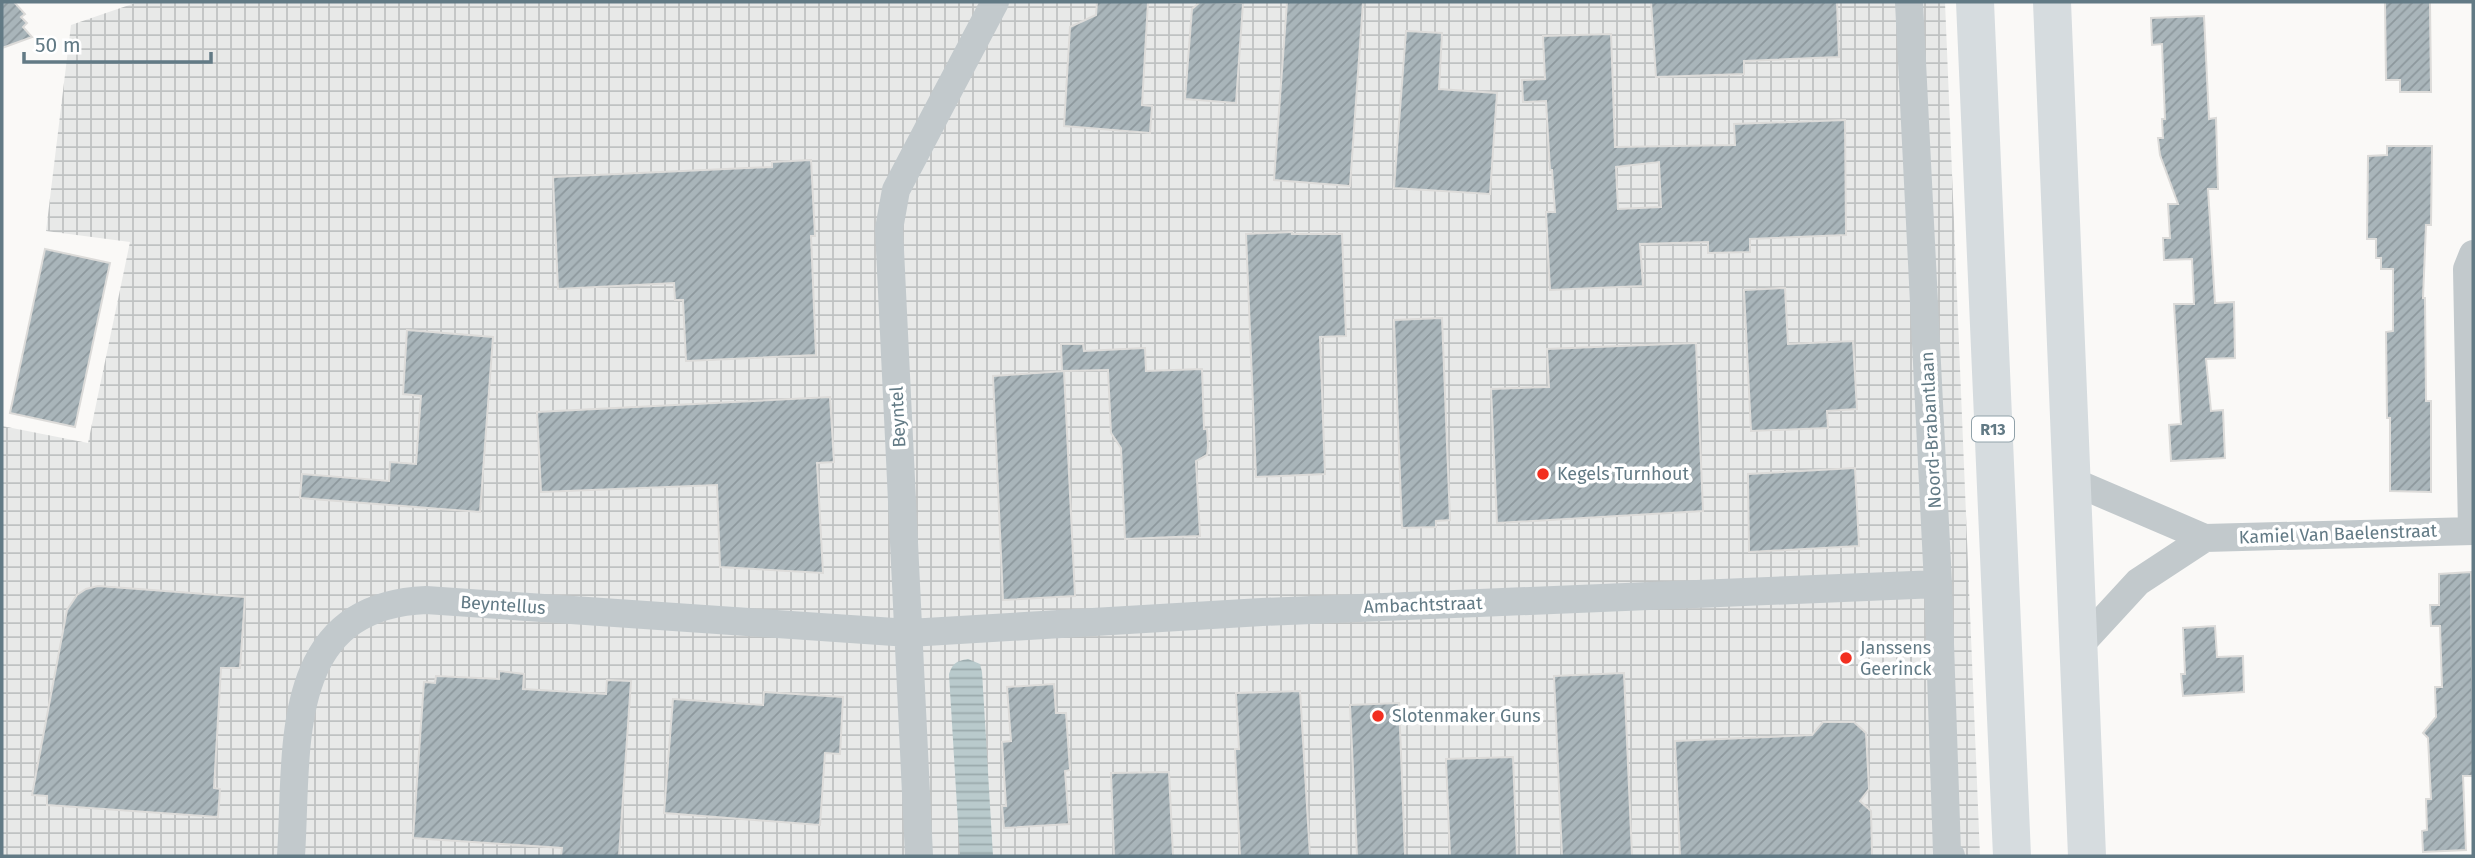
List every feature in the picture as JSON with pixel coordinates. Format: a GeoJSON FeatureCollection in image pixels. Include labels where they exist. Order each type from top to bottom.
{"type":"FeatureCollection","features":[{"type":"Feature","properties":{"kind":"main road","name":"R13"},"geometry":{"type":"LineString","coordinates":[[1975,2],[2012,856]]}},
{"type":"Feature","properties":{"kind":"main road"},"geometry":{"type":"LineString","coordinates":[[2052,2],[2087,856]]}},
{"type":"Feature","properties":{"kind":"street","name":"Beyntel"},"geometry":{"type":"LineString","coordinates":[[919,856],[889,229],[896,190],[995,2]]}},
{"type":"Feature","properties":{"kind":"street","name":"Noord-Brabantlaan"},"geometry":{"type":"LineString","coordinates":[[1909,2],[1938,584],[1947,853],[1951,856]]}},
{"type":"Feature","properties":{"kind":"street","name":"Kamiel Van Baelenstraat"},"geometry":{"type":"LineString","coordinates":[[2072,481],[2205,538],[2473,531],[2468,269],[2473,254]]}},
{"type":"Feature","properties":{"kind":"street"},"geometry":{"type":"LineString","coordinates":[[2079,646],[2138,582],[2205,538]]}},
{"type":"Feature","properties":{"kind":"street","name":"Ambachtstraat"},"geometry":{"type":"LineString","coordinates":[[909,633],[1262,612],[1938,584]]}},
{"type":"Feature","properties":{"kind":"street","name":"Beyntellus"},"geometry":{"type":"LineString","coordinates":[[291,856],[299,723],[305,689],[331,638],[365,614],[380,608],[402,601],[426,600],[909,633]]}},
{"type":"Feature","properties":{"kind":"shaded area"},"geometry":{"type":"Polygon","coordinates":[[[138,2],[1945,2],[1980,856],[2,856],[2,426],[88,443],[130,242],[46,231],[71,25],[138,2]]]}},
{"type":"Feature","properties":{"kind":"shaded area"},"geometry":{"type":"Polygon","coordinates":[[[968,659],[980,664],[982,672],[993,856],[960,856],[949,674],[956,663],[968,659]]]}},
{"type":"Feature","properties":{"kind":"building"},"geometry":{"type":"Polygon","coordinates":[[[2,2],[14,2],[25,14],[21,17],[27,23],[23,27],[32,37],[2,48],[2,2]]]}},
{"type":"Feature","properties":{"kind":"building"},"geometry":{"type":"Polygon","coordinates":[[[1097,2],[1148,2],[1142,105],[1152,106],[1150,133],[1064,126],[1070,27],[1096,15],[1097,2]]]}},
{"type":"Feature","properties":{"kind":"building"},"geometry":{"type":"Polygon","coordinates":[[[1200,2],[1243,3],[1236,103],[1185,99],[1192,9],[1200,2]]]}},
{"type":"Feature","properties":{"kind":"building"},"geometry":{"type":"Polygon","coordinates":[[[1287,2],[1363,2],[1350,186],[1274,180],[1287,2]]]}},
{"type":"Feature","properties":{"kind":"building"},"geometry":{"type":"Polygon","coordinates":[[[1651,2],[1837,2],[1839,57],[1744,61],[1744,74],[1656,77],[1651,2]]]}},
{"type":"Feature","properties":{"kind":"building"},"geometry":{"type":"Polygon","coordinates":[[[2385,2],[2430,2],[2431,92],[2400,92],[2400,80],[2386,80],[2385,2]]]}},
{"type":"Feature","properties":{"kind":"building"},"geometry":{"type":"Polygon","coordinates":[[[2204,16],[2209,119],[2216,118],[2218,189],[2208,189],[2215,303],[2234,302],[2235,358],[2206,359],[2211,411],[2223,410],[2225,458],[2171,461],[2169,425],[2181,424],[2174,304],[2194,304],[2192,259],[2164,260],[2163,238],[2170,238],[2168,204],[2178,204],[2160,155],[2158,138],[2163,138],[2162,119],[2165,119],[2162,44],[2152,45],[2151,18],[2204,16]]]}},
{"type":"Feature","properties":{"kind":"building"},"geometry":{"type":"Polygon","coordinates":[[[1406,31],[1442,33],[1439,89],[1497,93],[1490,194],[1394,188],[1406,31]]]}},
{"type":"Feature","properties":{"kind":"building"},"geometry":{"type":"Polygon","coordinates":[[[1611,34],[1615,147],[1735,145],[1734,124],[1845,120],[1846,235],[1750,239],[1750,252],[1708,253],[1708,242],[1640,244],[1643,286],[1550,290],[1546,212],[1555,212],[1546,101],[1523,102],[1522,80],[1545,79],[1543,36],[1611,34]],[[1659,162],[1616,167],[1618,209],[1661,207],[1659,162]]]}},
{"type":"Feature","properties":{"kind":"building"},"geometry":{"type":"Polygon","coordinates":[[[2387,146],[2432,146],[2431,225],[2426,225],[2423,298],[2426,401],[2431,401],[2431,492],[2390,491],[2386,332],[2393,331],[2393,269],[2381,269],[2381,258],[2376,258],[2376,239],[2367,239],[2368,156],[2387,155],[2387,146]]]}},
{"type":"Feature","properties":{"kind":"building"},"geometry":{"type":"Polygon","coordinates":[[[811,160],[816,355],[686,361],[683,300],[675,300],[674,283],[558,289],[553,177],[772,167],[772,162],[811,160]]]}},
{"type":"Feature","properties":{"kind":"building"},"geometry":{"type":"Polygon","coordinates":[[[1246,234],[1342,234],[1346,336],[1320,337],[1325,474],[1256,477],[1246,234]]]}},
{"type":"Feature","properties":{"kind":"building"},"geometry":{"type":"Polygon","coordinates":[[[45,249],[110,263],[75,427],[10,413],[45,249]]]}},
{"type":"Feature","properties":{"kind":"building"},"geometry":{"type":"Polygon","coordinates":[[[1785,288],[1788,344],[1853,341],[1857,409],[1827,411],[1828,428],[1751,431],[1744,290],[1785,288]]]}},
{"type":"Feature","properties":{"kind":"building"},"geometry":{"type":"Polygon","coordinates":[[[1442,318],[1450,520],[1436,521],[1436,527],[1402,528],[1394,320],[1442,318]]]}},
{"type":"Feature","properties":{"kind":"building"},"geometry":{"type":"Polygon","coordinates":[[[407,330],[493,337],[480,512],[300,498],[302,474],[389,481],[390,462],[416,464],[421,396],[403,394],[407,330]]]}},
{"type":"Feature","properties":{"kind":"building"},"geometry":{"type":"Polygon","coordinates":[[[1696,343],[1703,511],[1497,523],[1491,389],[1549,387],[1547,349],[1696,343]]]}},
{"type":"Feature","properties":{"kind":"building"},"geometry":{"type":"Polygon","coordinates":[[[1061,344],[1083,344],[1084,351],[1145,348],[1146,371],[1202,369],[1204,429],[1207,429],[1208,446],[1207,455],[1196,461],[1200,536],[1125,539],[1121,448],[1111,433],[1108,370],[1062,371],[1061,344]]]}},
{"type":"Feature","properties":{"kind":"building"},"geometry":{"type":"Polygon","coordinates":[[[1064,371],[1075,596],[1003,600],[993,376],[1064,371]]]}},
{"type":"Feature","properties":{"kind":"building"},"geometry":{"type":"Polygon","coordinates":[[[830,397],[834,462],[817,463],[823,573],[720,567],[717,485],[541,492],[537,412],[830,397]]]}},
{"type":"Feature","properties":{"kind":"building"},"geometry":{"type":"Polygon","coordinates":[[[1855,468],[1859,546],[1749,552],[1748,474],[1855,468]]]}},
{"type":"Feature","properties":{"kind":"building"},"geometry":{"type":"Polygon","coordinates":[[[2471,572],[2473,776],[2463,776],[2466,850],[2423,852],[2422,831],[2427,830],[2426,799],[2431,799],[2428,738],[2423,733],[2436,717],[2435,687],[2442,687],[2440,626],[2431,626],[2430,605],[2439,605],[2439,574],[2471,572]]]}},
{"type":"Feature","properties":{"kind":"building"},"geometry":{"type":"Polygon","coordinates":[[[98,586],[245,597],[240,668],[221,668],[214,788],[220,789],[218,817],[47,805],[47,796],[32,795],[67,610],[77,595],[98,586]]]}},
{"type":"Feature","properties":{"kind":"building"},"geometry":{"type":"Polygon","coordinates":[[[2215,626],[2217,657],[2243,656],[2244,692],[2183,696],[2183,628],[2215,626]]]}},
{"type":"Feature","properties":{"kind":"building"},"geometry":{"type":"Polygon","coordinates":[[[499,671],[524,674],[523,689],[606,694],[607,680],[631,681],[619,856],[561,856],[562,848],[413,838],[424,682],[435,683],[436,676],[499,679],[499,671]]]}},
{"type":"Feature","properties":{"kind":"building"},"geometry":{"type":"Polygon","coordinates":[[[1624,673],[1632,856],[1562,856],[1554,676],[1624,673]]]}},
{"type":"Feature","properties":{"kind":"building"},"geometry":{"type":"Polygon","coordinates":[[[1054,684],[1056,713],[1066,713],[1070,770],[1065,771],[1069,824],[1004,828],[1002,806],[1006,806],[1002,742],[1011,741],[1007,687],[1054,684]]]}},
{"type":"Feature","properties":{"kind":"building"},"geometry":{"type":"Polygon","coordinates":[[[1300,691],[1310,856],[1240,856],[1235,749],[1239,749],[1236,693],[1300,691]]]}},
{"type":"Feature","properties":{"kind":"building"},"geometry":{"type":"Polygon","coordinates":[[[764,692],[843,697],[840,754],[825,753],[820,825],[664,813],[673,699],[763,705],[764,692]]]}},
{"type":"Feature","properties":{"kind":"building"},"geometry":{"type":"Polygon","coordinates":[[[1399,703],[1405,856],[1357,856],[1350,705],[1399,703]]]}},
{"type":"Feature","properties":{"kind":"building"},"geometry":{"type":"Polygon","coordinates":[[[1823,722],[1854,722],[1866,733],[1869,789],[1860,801],[1871,811],[1872,856],[1680,856],[1675,741],[1812,735],[1823,722]]]}},
{"type":"Feature","properties":{"kind":"building"},"geometry":{"type":"Polygon","coordinates":[[[1513,757],[1517,856],[1450,856],[1446,759],[1513,757]]]}},
{"type":"Feature","properties":{"kind":"building"},"geometry":{"type":"Polygon","coordinates":[[[1169,772],[1173,856],[1114,856],[1111,773],[1169,772]]]}},
{"type":"Feature","properties":{"kind":"place","name":"Kegels Turnhout"},"geometry":{"type":"Point","coordinates":[1543,474]}},
{"type":"Feature","properties":{"kind":"place","name":"Janssens Geerinck"},"geometry":{"type":"Point","coordinates":[1846,658]}},
{"type":"Feature","properties":{"kind":"place","name":"Slotenmaker Guns"},"geometry":{"type":"Point","coordinates":[1378,716]}}]}
